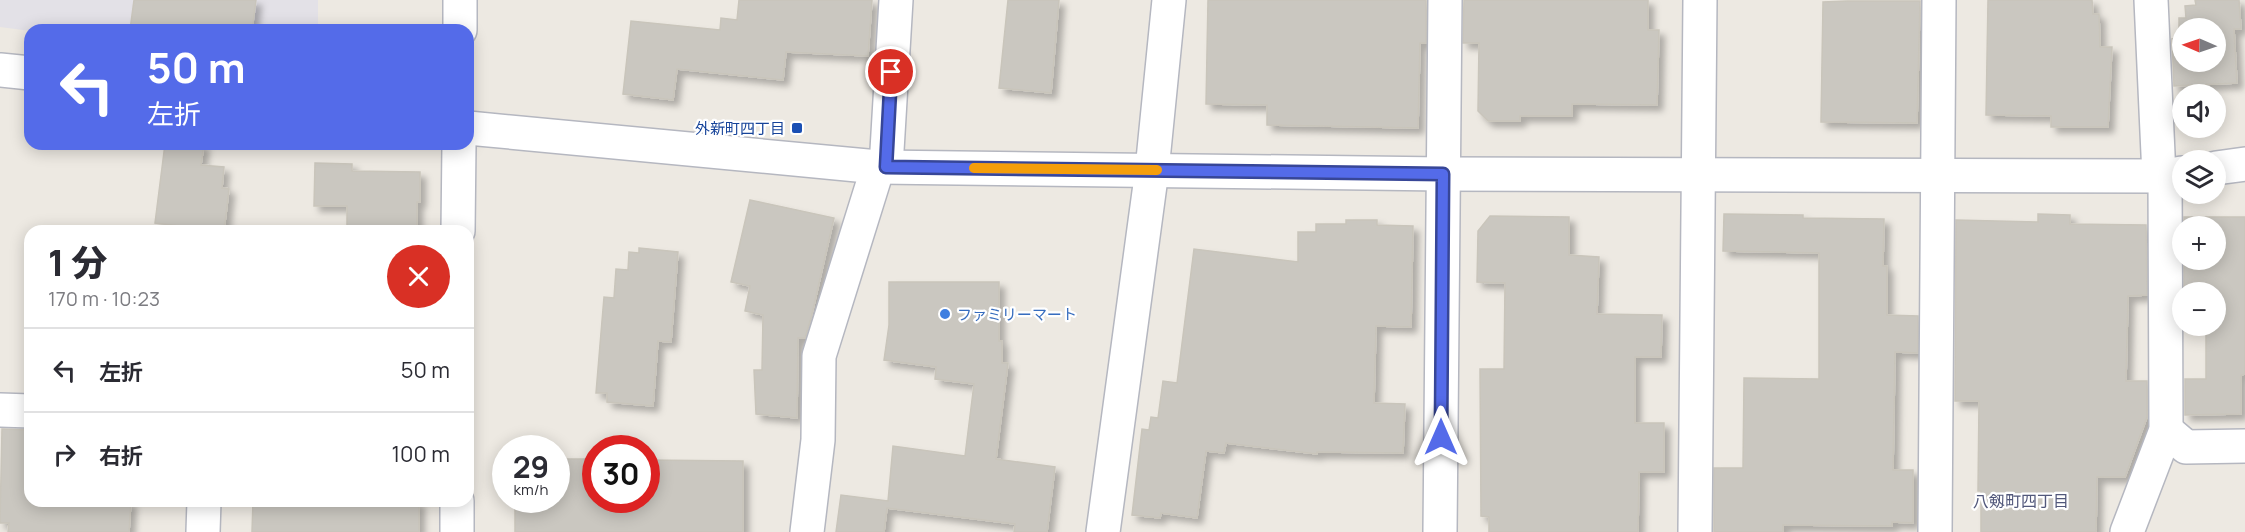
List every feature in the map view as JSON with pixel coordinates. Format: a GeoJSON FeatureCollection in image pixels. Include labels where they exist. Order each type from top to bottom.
{"type":"FeatureCollection","features":[{"type":"Feature","properties":{"kind":"street"},"geometry":{"type":"LineString","coordinates":[[460,0],[460,24]]}},
{"type":"Feature","properties":{"kind":"street"},"geometry":{"type":"LineString","coordinates":[[807,532],[818,440],[819,356],[882,167],[896,0]]}},
{"type":"Feature","properties":{"kind":"street"},"geometry":{"type":"LineString","coordinates":[[1103,532],[1152,170],[1168,0]]}},
{"type":"Feature","properties":{"kind":"street"},"geometry":{"type":"LineString","coordinates":[[1440,532],[1445,0]]}},
{"type":"Feature","properties":{"kind":"street"},"geometry":{"type":"LineString","coordinates":[[1695,532],[1700,0]]}},
{"type":"Feature","properties":{"kind":"street"},"geometry":{"type":"LineString","coordinates":[[1935,532],[1939,0]]}},
{"type":"Feature","properties":{"kind":"street"},"geometry":{"type":"LineString","coordinates":[[2127,532],[2166,430],[2169,175],[2151,0]]}},
{"type":"Feature","properties":{"kind":"street"},"geometry":{"type":"LineString","coordinates":[[0,70],[24,73]]}},
{"type":"Feature","properties":{"kind":"street"},"geometry":{"type":"LineString","coordinates":[[474,129],[882,167],[1443,174],[2169,175]]}},
{"type":"Feature","properties":{"kind":"street"},"geometry":{"type":"LineString","coordinates":[[458,225],[459,150]]}},
{"type":"Feature","properties":{"kind":"street"},"geometry":{"type":"LineString","coordinates":[[2226,167],[2245,164]]}},
{"type":"Feature","properties":{"kind":"street"},"geometry":{"type":"LineString","coordinates":[[0,410],[24,411]]}},
{"type":"Feature","properties":{"kind":"street"},"geometry":{"type":"LineString","coordinates":[[2166,430],[2186,447],[2245,446]]}},
{"type":"Feature","properties":{"kind":"street"},"geometry":{"type":"LineString","coordinates":[[203,532],[204,507]]}},
{"type":"Feature","properties":{"kind":"street"},"geometry":{"type":"LineString","coordinates":[[457,507],[457,532]]}},
{"type":"Feature","properties":{"kind":"shaded area"},"geometry":{"type":"Polygon","coordinates":[[[0,0],[318,0],[318,24],[24,24],[24,30],[0,27],[0,0]]]}},
{"type":"Feature","properties":{"kind":"building"},"geometry":{"type":"Polygon","coordinates":[[[134,0],[256,0],[253,24],[131,24],[134,0]]]}},
{"type":"Feature","properties":{"kind":"building"},"geometry":{"type":"Polygon","coordinates":[[[739,0],[872,0],[868,56],[786,52],[783,80],[677,69],[673,100],[623,94],[631,21],[720,30],[721,18],[737,20],[739,0]]]}},
{"type":"Feature","properties":{"kind":"building"},"geometry":{"type":"Polygon","coordinates":[[[1008,0],[1059,0],[1051,93],[999,88],[1008,0]]]}},
{"type":"Feature","properties":{"kind":"building"},"geometry":{"type":"Polygon","coordinates":[[[1208,0],[1426,0],[1426,43],[1420,43],[1418,128],[1267,125],[1267,105],[1206,104],[1208,0]]]}},
{"type":"Feature","properties":{"kind":"building"},"geometry":{"type":"Polygon","coordinates":[[[1464,0],[1648,0],[1648,30],[1659,30],[1657,105],[1572,104],[1572,116],[1520,116],[1520,121],[1488,121],[1478,111],[1479,43],[1463,43],[1464,0]]]}},
{"type":"Feature","properties":{"kind":"building"},"geometry":{"type":"Polygon","coordinates":[[[1988,0],[2092,0],[2093,14],[2099,14],[2100,47],[2112,47],[2108,127],[2051,127],[2051,116],[1986,115],[1988,0]]]}},
{"type":"Feature","properties":{"kind":"building"},"geometry":{"type":"Polygon","coordinates":[[[2195,0],[2239,0],[2241,29],[2234,29],[2237,83],[2174,84],[2173,72],[2226,72],[2226,18],[2186,18],[2185,6],[2196,5],[2195,0]]]}},
{"type":"Feature","properties":{"kind":"building"},"geometry":{"type":"Polygon","coordinates":[[[1920,1],[1917,123],[1821,122],[1823,2],[1920,1]]]}},
{"type":"Feature","properties":{"kind":"building"},"geometry":{"type":"Polygon","coordinates":[[[164,150],[203,150],[201,165],[224,167],[222,188],[229,189],[225,225],[155,223],[164,150]]]}},
{"type":"Feature","properties":{"kind":"building"},"geometry":{"type":"Polygon","coordinates":[[[315,163],[352,164],[352,171],[420,172],[417,225],[347,225],[347,206],[314,206],[315,163]]]}},
{"type":"Feature","properties":{"kind":"building"},"geometry":{"type":"Polygon","coordinates":[[[750,200],[834,218],[805,338],[798,338],[797,418],[756,414],[754,370],[762,370],[763,315],[745,311],[750,286],[731,282],[750,200]]]}},
{"type":"Feature","properties":{"kind":"building"},"geometry":{"type":"Polygon","coordinates":[[[1724,214],[1884,219],[1883,266],[1887,266],[1887,315],[1918,316],[1918,353],[1895,352],[1893,470],[1913,470],[1913,523],[1892,522],[1892,526],[1783,525],[1783,532],[1714,532],[1714,468],[1743,468],[1744,378],[1819,379],[1819,253],[1723,251],[1724,214]]]}},
{"type":"Feature","properties":{"kind":"building"},"geometry":{"type":"Polygon","coordinates":[[[2038,214],[2070,215],[2070,224],[2146,225],[2147,295],[2128,296],[2126,381],[2147,381],[2147,417],[2125,477],[2097,477],[2096,532],[1981,532],[1981,491],[1978,491],[1979,401],[1955,401],[1956,220],[2038,222],[2038,214]]]}},
{"type":"Feature","properties":{"kind":"building"},"geometry":{"type":"Polygon","coordinates":[[[1490,216],[1569,217],[1569,255],[1599,257],[1597,314],[1662,315],[1661,357],[1635,357],[1635,423],[1664,423],[1664,472],[1639,472],[1638,532],[1489,532],[1489,517],[1481,516],[1480,369],[1504,369],[1505,283],[1477,282],[1478,231],[1490,216]]]}},
{"type":"Feature","properties":{"kind":"building"},"geometry":{"type":"Polygon","coordinates":[[[2226,217],[2245,217],[2245,374],[2241,375],[2241,414],[2185,415],[2185,379],[2206,379],[2206,336],[2226,336],[2226,282],[2184,282],[2184,270],[2226,270],[2226,217]]]}},
{"type":"Feature","properties":{"kind":"building"},"geometry":{"type":"Polygon","coordinates":[[[1346,220],[1377,220],[1377,225],[1413,226],[1411,327],[1376,326],[1374,403],[1405,404],[1403,453],[1317,452],[1317,454],[1226,443],[1224,453],[1206,451],[1197,518],[1161,513],[1160,518],[1132,515],[1142,429],[1149,430],[1151,417],[1158,418],[1163,381],[1177,383],[1194,249],[1298,262],[1298,232],[1316,232],[1316,224],[1346,224],[1346,220]]]}},
{"type":"Feature","properties":{"kind":"building"},"geometry":{"type":"Polygon","coordinates":[[[639,248],[678,252],[671,342],[658,341],[653,406],[607,402],[607,393],[596,393],[604,297],[614,298],[616,269],[628,270],[629,252],[639,253],[639,248]]]}},
{"type":"Feature","properties":{"kind":"building"},"geometry":{"type":"Polygon","coordinates":[[[889,282],[999,282],[999,341],[1002,341],[1002,363],[1008,363],[996,459],[1055,467],[1047,532],[1014,532],[1015,524],[887,508],[884,532],[836,532],[841,495],[888,501],[893,446],[965,456],[974,384],[935,379],[936,367],[884,360],[889,325],[889,282]]]}},
{"type":"Feature","properties":{"kind":"building"},"geometry":{"type":"Polygon","coordinates":[[[2,429],[24,430],[24,507],[131,507],[129,532],[8,532],[9,523],[0,523],[2,429]]]}},
{"type":"Feature","properties":{"kind":"building"},"geometry":{"type":"Polygon","coordinates":[[[570,459],[582,459],[582,513],[660,513],[660,460],[743,461],[743,532],[515,532],[515,513],[570,513],[570,459]]]}},
{"type":"Feature","properties":{"kind":"building"},"geometry":{"type":"Polygon","coordinates":[[[253,507],[419,507],[419,532],[252,532],[253,507]]]}},
{"type":"Feature","properties":{"kind":"slow traffic"},"geometry":{"type":"LineString","coordinates":[[974,168],[1157,170]]}},
{"type":"Feature","properties":{"kind":"place","name":"外新町四丁目"},"geometry":{"type":"Point","coordinates":[797,128]}},
{"type":"Feature","properties":{"kind":"place","name":"ファミリーマート"},"geometry":{"type":"Point","coordinates":[945,314]}},
{"type":"Feature","properties":{"kind":"district","name":"八剱町四丁目"},"geometry":{"type":"Point","coordinates":[2021,501]}},
{"type":"Feature","properties":{"kind":"route"},"geometry":{"type":"LineString","coordinates":[[891,72],[886,167],[1443,174],[1441,437]]}}]}
